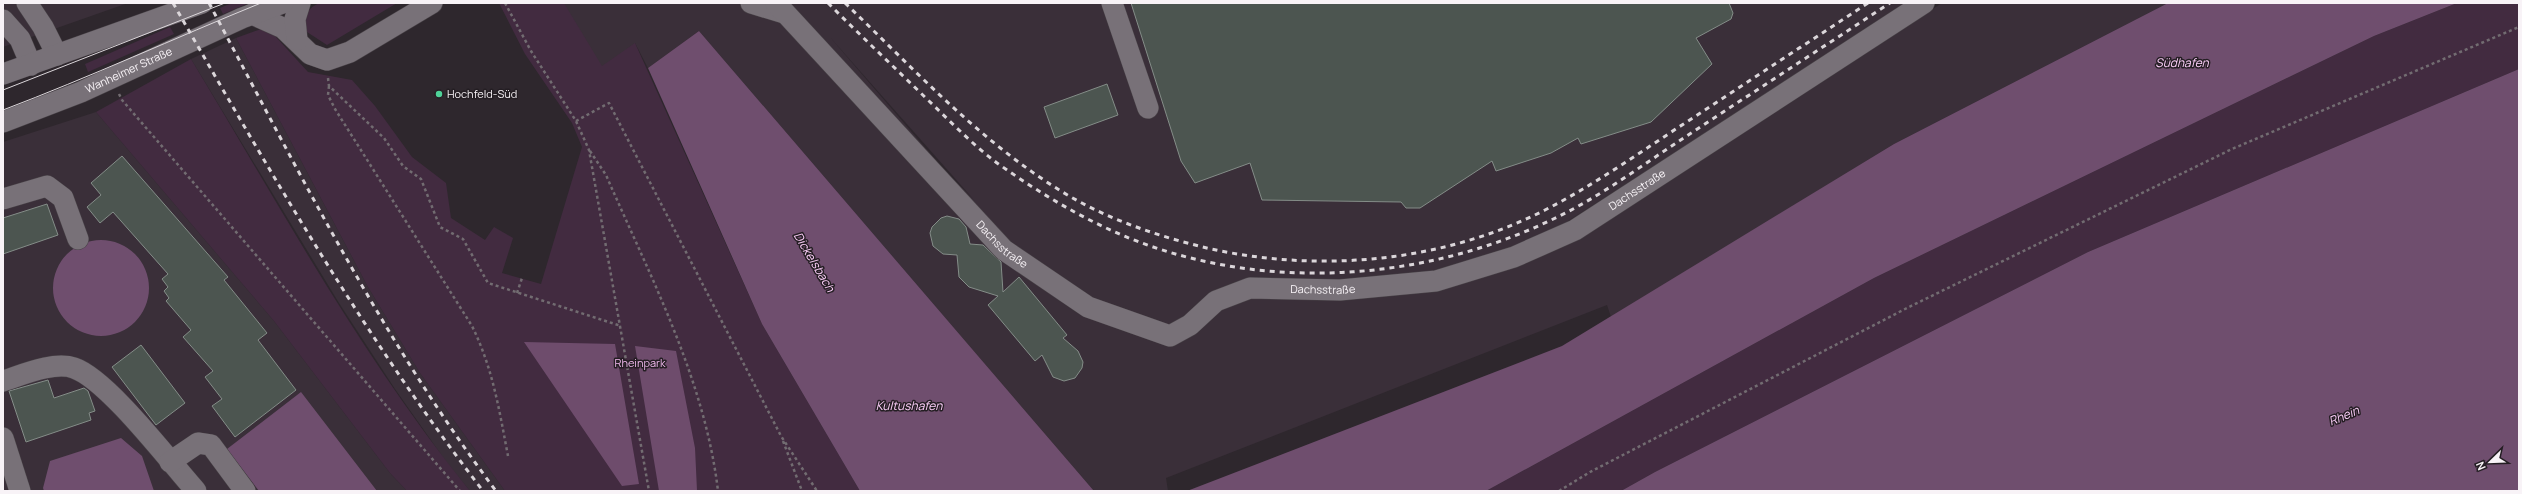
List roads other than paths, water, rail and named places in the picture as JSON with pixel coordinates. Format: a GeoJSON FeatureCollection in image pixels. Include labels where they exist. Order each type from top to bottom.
{"type":"FeatureCollection","features":[{"type":"Feature","properties":{"kind":"street"},"geometry":{"type":"LineString","coordinates":[[27,3],[43,26],[57,55]]}},
{"type":"Feature","properties":{"kind":"street"},"geometry":{"type":"LineString","coordinates":[[3,74],[202,3]]}},
{"type":"Feature","properties":{"kind":"street","name":"Wanheimer Straße"},"geometry":{"type":"LineString","coordinates":[[3,122],[109,81],[252,14],[283,3]]}},
{"type":"Feature","properties":{"kind":"street"},"geometry":{"type":"LineString","coordinates":[[297,40],[295,19],[300,3]]}},
{"type":"Feature","properties":{"kind":"street"},"geometry":{"type":"LineString","coordinates":[[252,14],[283,28],[310,54],[327,60],[350,52],[432,3]]}},
{"type":"Feature","properties":{"kind":"street"},"geometry":{"type":"LineString","coordinates":[[751,3],[780,8]]}},
{"type":"Feature","properties":{"kind":"street"},"geometry":{"type":"LineString","coordinates":[[1112,3],[1148,108]]}},
{"type":"Feature","properties":{"kind":"street","name":"Dachsstraße"},"geometry":{"type":"LineString","coordinates":[[780,8],[1004,250],[1088,306],[1170,336],[1190,325],[1216,301],[1250,288],[1340,290],[1436,281],[1514,257],[1575,230],[1924,3]]}},
{"type":"Feature","properties":{"kind":"street"},"geometry":{"type":"LineString","coordinates":[[3,20],[20,39],[31,65]]}},
{"type":"Feature","properties":{"kind":"street"},"geometry":{"type":"LineString","coordinates":[[3,200],[47,186],[63,198],[78,239]]}},
{"type":"Feature","properties":{"kind":"street"},"geometry":{"type":"LineString","coordinates":[[3,381],[44,368],[74,368],[100,382],[196,491]]}},
{"type":"Feature","properties":{"kind":"street"},"geometry":{"type":"LineString","coordinates":[[3,438],[20,491]]}},
{"type":"Feature","properties":{"kind":"street"},"geometry":{"type":"LineString","coordinates":[[170,462],[198,443],[211,445],[245,491]]}},
{"type":"Feature","properties":{"kind":"water","name":"Südhafen"},"geometry":{"type":"Polygon","coordinates":[[[2168,3],[2457,3],[2374,36],[1874,278],[1486,491],[1187,491],[1562,346],[1894,144],[2168,3]]]}},
{"type":"Feature","properties":{"kind":"water","name":"Kultushafen"},"geometry":{"type":"Polygon","coordinates":[[[699,31],[1094,491],[860,491],[762,324],[648,68],[699,31]]]}},
{"type":"Feature","properties":{"kind":"water","name":"Rhein"},"geometry":{"type":"Polygon","coordinates":[[[2519,69],[2519,491],[1621,491],[1655,472],[2088,252],[2519,69]]]}},
{"type":"Feature","properties":{"kind":"water"},"geometry":{"type":"Polygon","coordinates":[[[101,240],[119,244],[128,248],[135,254],[141,261],[145,270],[149,288],[145,306],[141,315],[135,322],[128,328],[119,332],[101,336],[83,332],[74,328],[67,322],[61,315],[57,306],[53,288],[57,270],[61,261],[67,254],[74,248],[83,244],[101,240]]]}},
{"type":"Feature","properties":{"kind":"water"},"geometry":{"type":"Polygon","coordinates":[[[301,392],[377,491],[259,491],[227,449],[301,392]]]}},
{"type":"Feature","properties":{"kind":"water"},"geometry":{"type":"Polygon","coordinates":[[[121,438],[142,456],[154,491],[44,491],[43,488],[50,461],[121,438]]]}},
{"type":"Feature","properties":{"kind":"tram line"},"geometry":{"type":"LineString","coordinates":[[3,90],[225,3]]}},
{"type":"Feature","properties":{"kind":"tram line"},"geometry":{"type":"LineString","coordinates":[[3,110],[261,3]]}},
{"type":"Feature","properties":{"kind":"railway"},"geometry":{"type":"LineString","coordinates":[[173,3],[245,128],[358,313],[398,374],[483,491]]}},
{"type":"Feature","properties":{"kind":"railway"},"geometry":{"type":"LineString","coordinates":[[209,3],[343,253],[416,374],[496,491]]}},
{"type":"Feature","properties":{"kind":"railway"},"geometry":{"type":"LineString","coordinates":[[828,3],[979,149],[1023,181],[1075,212],[1102,226],[1155,248],[1211,263],[1268,271],[1326,273],[1384,269],[1441,259],[1496,243],[1566,213],[1616,184],[1890,3]]}},
{"type":"Feature","properties":{"kind":"railway"},"geometry":{"type":"LineString","coordinates":[[845,3],[970,123],[1024,166],[1053,186],[1090,207],[1149,232],[1211,249],[1253,256],[1296,260],[1339,261],[1381,258],[1424,252],[1506,228],[1545,210],[1616,168],[1868,3]]}},
{"type":"Feature","properties":{"kind":"place","name":"Hochfeld-Süd"},"geometry":{"type":"Point","coordinates":[439,94]}},
{"type":"Feature","properties":{"kind":"water label","name":"Dickelsbach"},"geometry":{"type":"Point","coordinates":[814,262]}},
{"type":"Feature","properties":{"kind":"park label","name":"Rheinpark"},"geometry":{"type":"Point","coordinates":[640,363]}}]}
